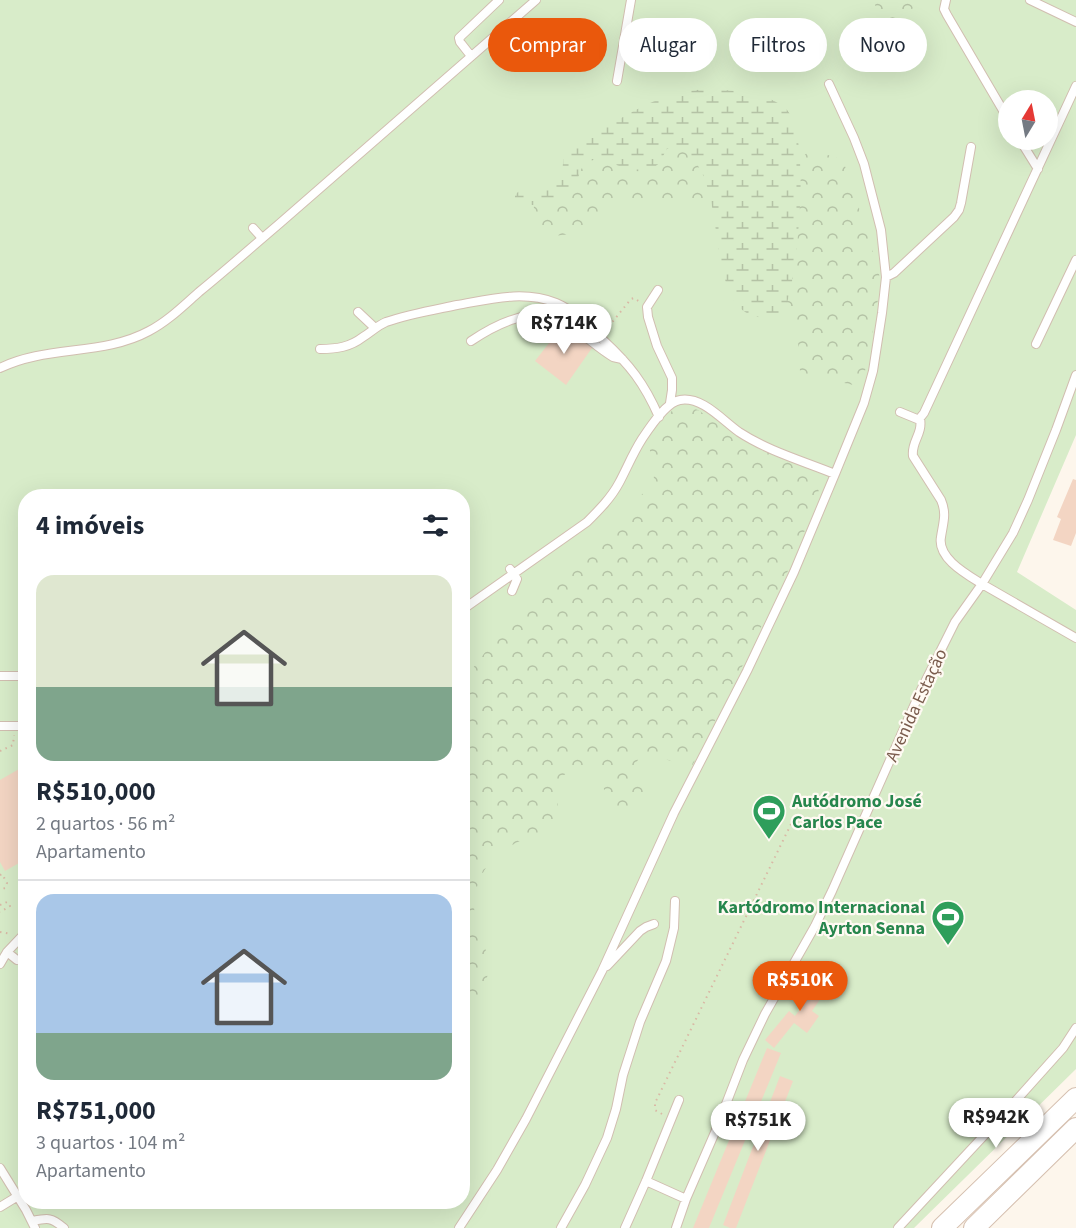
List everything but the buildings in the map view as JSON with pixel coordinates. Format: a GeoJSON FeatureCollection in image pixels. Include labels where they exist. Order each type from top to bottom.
{"type":"FeatureCollection","features":[{"type":"Feature","properties":{"kind":"street"},"geometry":{"type":"LineString","coordinates":[[942,1228],[1076,1098]]}},
{"type":"Feature","properties":{"kind":"street"},"geometry":{"type":"LineString","coordinates":[[974,1228],[1076,1128]]}},
{"type":"Feature","properties":{"kind":"lane"},"geometry":{"type":"LineString","coordinates":[[471,56],[459,38],[499,0]]}},
{"type":"Feature","properties":{"kind":"lane"},"geometry":{"type":"LineString","coordinates":[[0,368],[20,359],[49,352],[113,344],[148,332],[176,312],[536,0]]}},
{"type":"Feature","properties":{"kind":"lane"},"geometry":{"type":"LineString","coordinates":[[617,81],[631,0]]}},
{"type":"Feature","properties":{"kind":"lane"},"geometry":{"type":"LineString","coordinates":[[946,0],[944,9],[947,15],[998,102]]}},
{"type":"Feature","properties":{"kind":"lane"},"geometry":{"type":"LineString","coordinates":[[1030,0],[1076,22]]}},
{"type":"Feature","properties":{"kind":"lane"},"geometry":{"type":"LineString","coordinates":[[459,1228],[526,1119],[602,971],[674,813],[747,671],[794,572],[864,403],[873,371],[886,277],[880,230],[864,164],[829,84]]}},
{"type":"Feature","properties":{"kind":"lane"},"geometry":{"type":"LineString","coordinates":[[1076,86],[920,418],[920,432],[912,452],[944,506],[945,516],[940,540],[947,557],[963,573],[1076,638]]}},
{"type":"Feature","properties":{"kind":"lane"},"geometry":{"type":"LineString","coordinates":[[886,277],[894,273],[959,210],[971,147]]}},
{"type":"Feature","properties":{"kind":"lane"},"geometry":{"type":"LineString","coordinates":[[1026,150],[1038,169]]}},
{"type":"Feature","properties":{"kind":"lane"},"geometry":{"type":"LineString","coordinates":[[253,228],[262,238]]}},
{"type":"Feature","properties":{"kind":"lane"},"geometry":{"type":"LineString","coordinates":[[1036,344],[1076,260]]}},
{"type":"Feature","properties":{"kind":"lane"},"geometry":{"type":"LineString","coordinates":[[658,290],[647,307],[649,325],[672,378],[670,403]]}},
{"type":"Feature","properties":{"kind":"lane"},"geometry":{"type":"LineString","coordinates":[[320,349],[345,347],[386,322],[426,310],[502,297],[524,296],[555,303],[586,323],[623,359],[643,385],[658,417]]}},
{"type":"Feature","properties":{"kind":"lane"},"geometry":{"type":"LineString","coordinates":[[358,312],[375,328]]}},
{"type":"Feature","properties":{"kind":"lane"},"geometry":{"type":"LineString","coordinates":[[471,340],[516,318],[548,317],[565,323],[613,357],[623,359]]}},
{"type":"Feature","properties":{"kind":"lane","name":"Avenida Estação"},"geometry":{"type":"LineString","coordinates":[[676,1228],[743,1060],[832,891],[921,690],[955,622],[1013,533],[1076,375]]}},
{"type":"Feature","properties":{"kind":"lane"},"geometry":{"type":"LineString","coordinates":[[470,604],[512,571],[587,522],[600,510],[619,484],[642,439],[670,403],[677,400],[684,399],[704,406],[758,443],[835,474]]}},
{"type":"Feature","properties":{"kind":"lane"},"geometry":{"type":"LineString","coordinates":[[900,412],[913,418],[920,418]]}},
{"type":"Feature","properties":{"kind":"lane"},"geometry":{"type":"LineString","coordinates":[[512,571],[518,581],[512,591]]}},
{"type":"Feature","properties":{"kind":"lane"},"geometry":{"type":"LineString","coordinates":[[0,676],[18,676]]}},
{"type":"Feature","properties":{"kind":"lane"},"geometry":{"type":"LineString","coordinates":[[0,726],[18,726]]}},
{"type":"Feature","properties":{"kind":"lane"},"geometry":{"type":"LineString","coordinates":[[561,1228],[585,1185],[607,1138],[623,1075],[640,1022],[666,961],[674,928],[675,901]]}},
{"type":"Feature","properties":{"kind":"lane"},"geometry":{"type":"LineString","coordinates":[[602,971],[640,931],[654,924]]}},
{"type":"Feature","properties":{"kind":"lane"},"geometry":{"type":"LineString","coordinates":[[0,964],[18,940]]}},
{"type":"Feature","properties":{"kind":"lane"},"geometry":{"type":"LineString","coordinates":[[7,952],[16,960]]}},
{"type":"Feature","properties":{"kind":"lane"},"geometry":{"type":"LineString","coordinates":[[898,1228],[1063,1048],[1076,1028]]}},
{"type":"Feature","properties":{"kind":"lane"},"geometry":{"type":"LineString","coordinates":[[625,1228],[679,1100]]}},
{"type":"Feature","properties":{"kind":"lane"},"geometry":{"type":"LineString","coordinates":[[0,1168],[18,1196],[0,1207]]}},
{"type":"Feature","properties":{"kind":"lane"},"geometry":{"type":"LineString","coordinates":[[646,1181],[686,1199]]}},
{"type":"Feature","properties":{"kind":"lane"},"geometry":{"type":"LineString","coordinates":[[25,1209],[34,1225],[48,1218],[64,1228]]}},
{"type":"Feature","properties":{"kind":"path"},"geometry":{"type":"LineString","coordinates":[[600,337],[632,298],[647,307]]}},
{"type":"Feature","properties":{"kind":"path"},"geometry":{"type":"LineString","coordinates":[[0,751],[13,745],[15,732]]}},
{"type":"Feature","properties":{"kind":"path"},"geometry":{"type":"LineString","coordinates":[[671,1119],[656,1111],[655,1105],[793,820]]}},
{"type":"Feature","properties":{"kind":"path"},"geometry":{"type":"LineString","coordinates":[[0,875],[2,874],[7,883],[0,891]]}},
{"type":"Feature","properties":{"kind":"path"},"geometry":{"type":"LineString","coordinates":[[0,905],[8,902],[10,905],[0,912]]}},
{"type":"Feature","properties":{"kind":"green space","name":"Autódromo José Carlos Pace"},"geometry":{"type":"Polygon","coordinates":[[[0,0],[1076,0],[1076,435],[1017,572],[1076,610],[1076,1069],[914,1228],[0,1228],[0,0]]]}},
{"type":"Feature","properties":{"kind":"green space"},"geometry":{"type":"Polygon","coordinates":[[[876,0],[925,0],[897,18],[878,18],[876,0]]]}},
{"type":"Feature","properties":{"kind":"green space"},"geometry":{"type":"Polygon","coordinates":[[[696,90],[730,90],[765,97],[784,107],[792,118],[800,158],[800,208],[790,294],[781,313],[776,316],[758,317],[741,309],[730,293],[723,270],[709,193],[701,170],[681,149],[667,149],[659,164],[647,170],[627,169],[607,161],[589,161],[581,168],[574,190],[566,199],[543,205],[527,205],[515,201],[515,195],[518,192],[545,188],[560,180],[565,152],[570,145],[586,139],[652,102],[696,90]]]}},
{"type":"Feature","properties":{"kind":"green space"},"geometry":{"type":"Polygon","coordinates":[[[671,148],[680,149],[693,158],[702,173],[710,197],[686,205],[657,199],[626,203],[619,205],[585,229],[565,235],[543,233],[534,223],[534,205],[555,203],[569,196],[586,163],[601,160],[629,170],[644,171],[655,166],[671,148]]]}},
{"type":"Feature","properties":{"kind":"green space"},"geometry":{"type":"Polygon","coordinates":[[[813,152],[843,160],[879,273],[880,284],[876,313],[862,387],[800,373],[798,341],[792,327],[780,314],[786,303],[794,267],[799,204],[799,159],[813,152]]]}},
{"type":"Feature","properties":{"kind":"green space"},"geometry":{"type":"Polygon","coordinates":[[[685,406],[698,410],[757,448],[800,465],[815,474],[819,486],[818,496],[795,556],[691,768],[660,758],[643,757],[638,760],[636,769],[644,781],[645,795],[643,802],[635,812],[623,815],[608,812],[603,781],[597,771],[585,767],[574,769],[566,773],[559,785],[557,814],[552,824],[501,852],[484,871],[477,887],[474,910],[479,933],[488,956],[489,967],[482,990],[470,1015],[470,672],[528,600],[597,541],[652,484],[654,472],[650,447],[661,424],[675,409],[685,406]]]}},
{"type":"Feature","properties":{"kind":"place","name":"Autódromo José Carlos Pace"},"geometry":{"type":"Point","coordinates":[769,840]}},
{"type":"Feature","properties":{"kind":"place","name":"Kartódromo Internacional Ayrton Senna"},"geometry":{"type":"Point","coordinates":[948,946]}}]}
